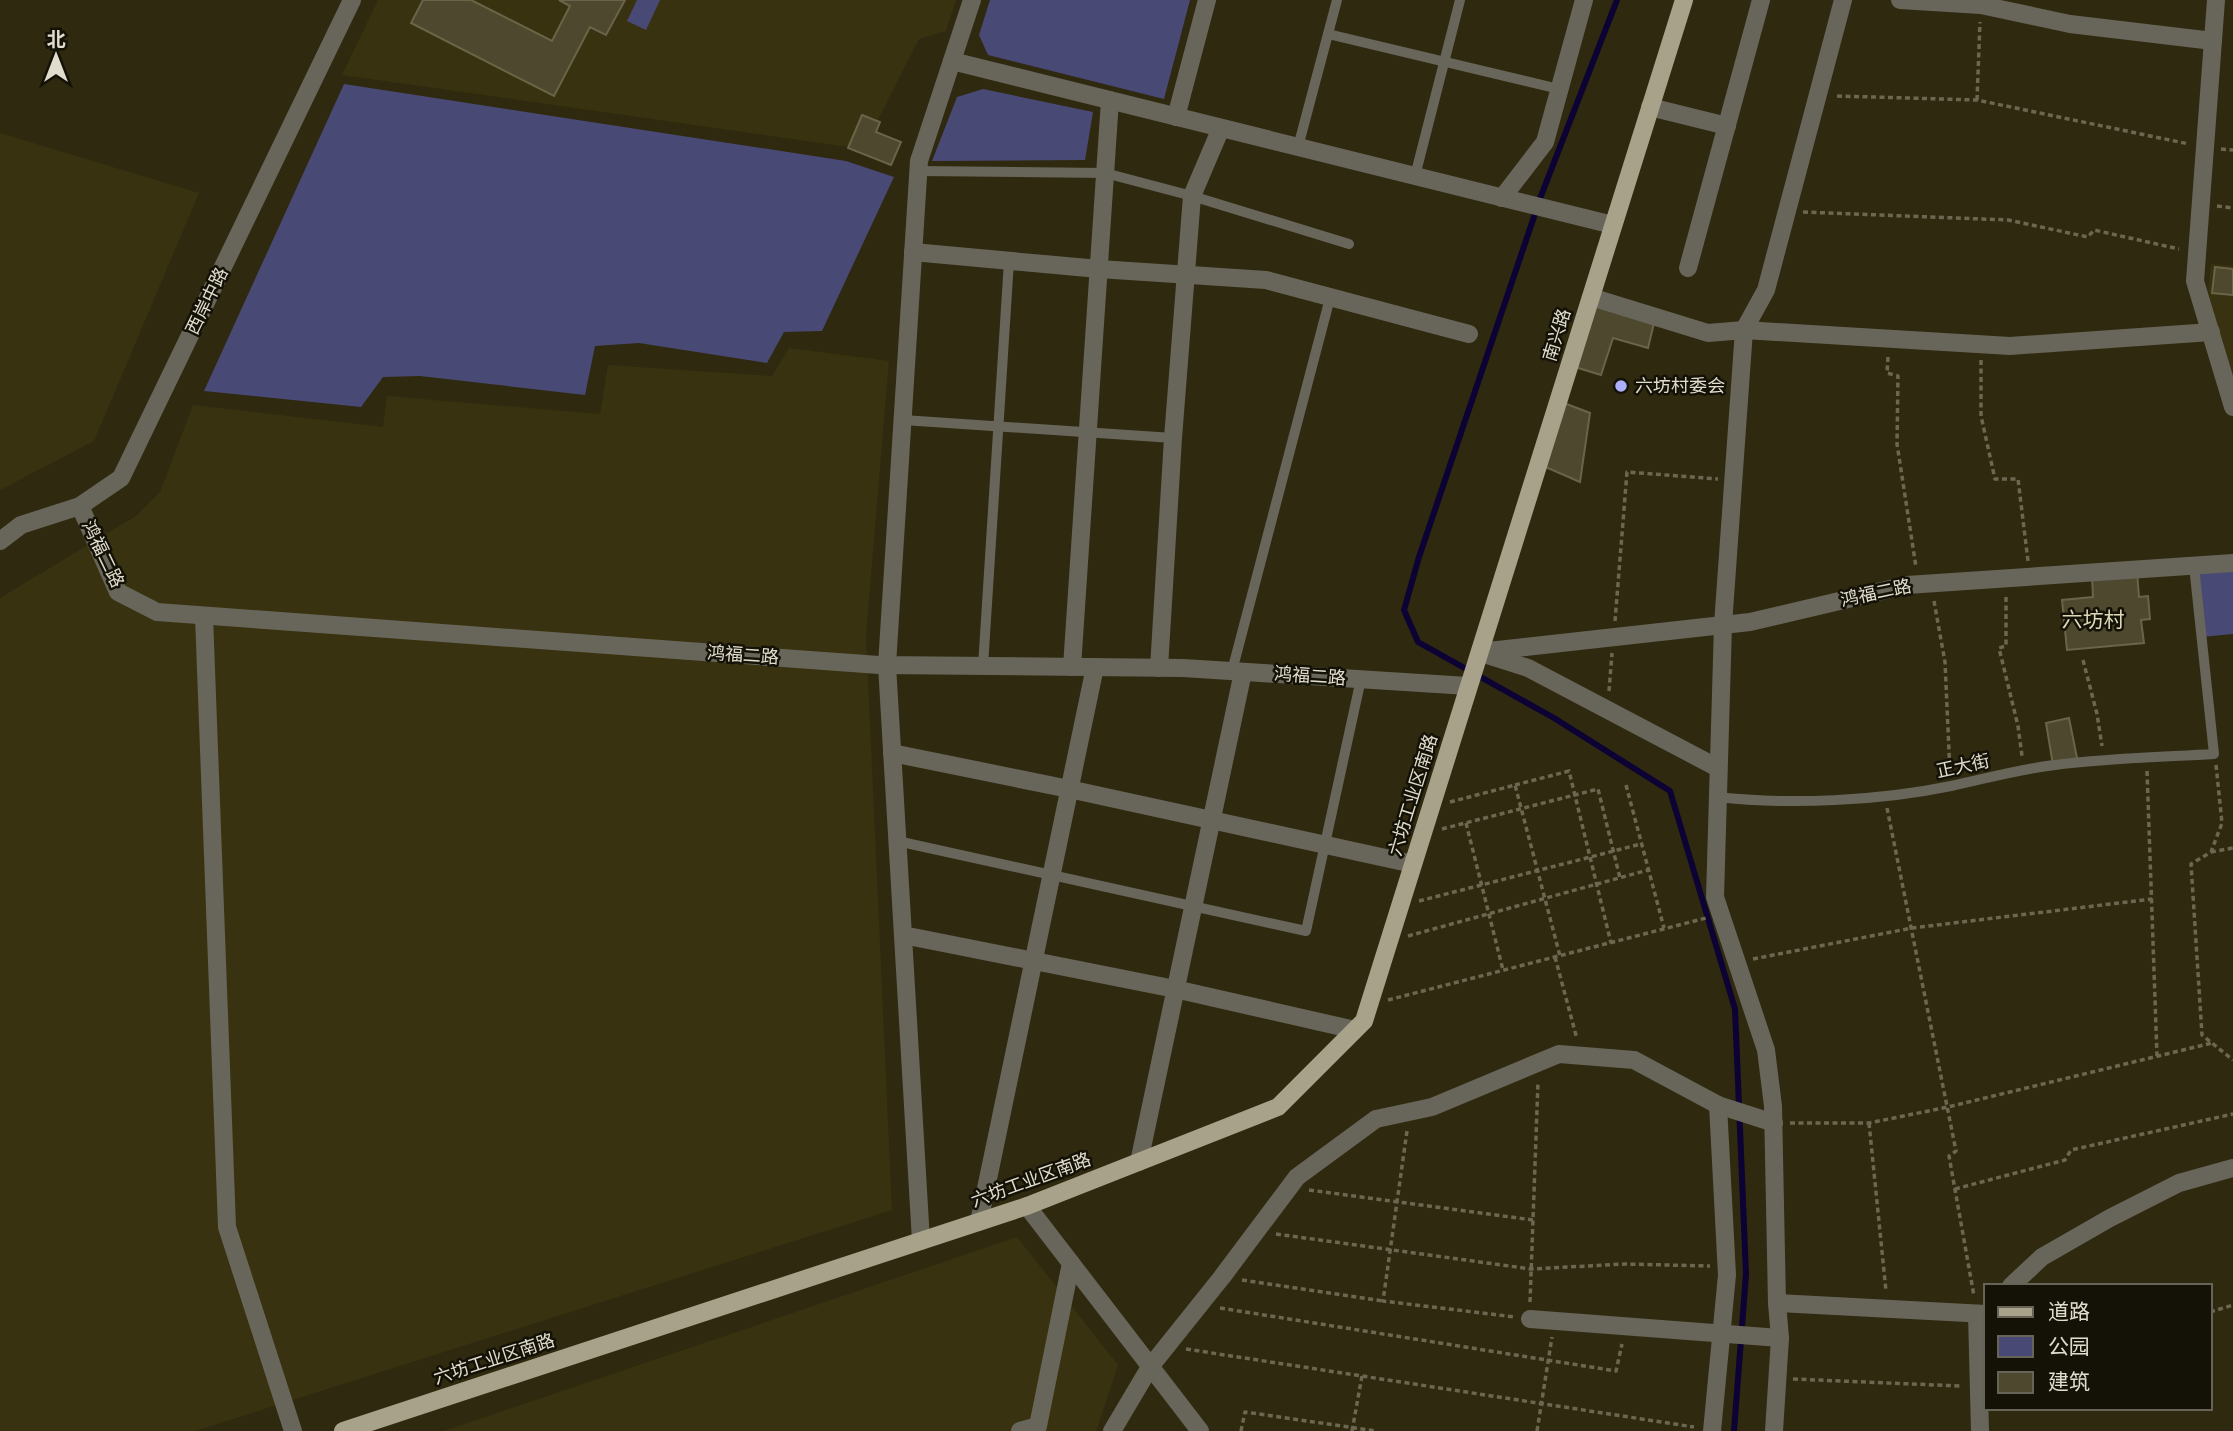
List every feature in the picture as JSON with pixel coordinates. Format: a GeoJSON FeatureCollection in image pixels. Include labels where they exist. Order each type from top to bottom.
{"type":"FeatureCollection","features":[{"type":"Feature","properties":{"kind":"main road","name":"南兴路"},"geometry":{"type":"LineString","coordinates":[[1469,684],[1684,0]]}},
{"type":"Feature","properties":{"kind":"main road","name":"六坊工业区南路"},"geometry":{"type":"LineString","coordinates":[[343,1431],[1027,1206],[1278,1107],[1364,1021],[1469,684]]}},
{"type":"Feature","properties":{"kind":"street","name":"西岸中路"},"geometry":{"type":"LineString","coordinates":[[0,541],[21,525],[80,506],[121,478],[352,0]]}},
{"type":"Feature","properties":{"kind":"street"},"geometry":{"type":"LineString","coordinates":[[921,1241],[887,665],[919,161],[972,0]]}},
{"type":"Feature","properties":{"kind":"street"},"geometry":{"type":"LineString","coordinates":[[1176,117],[1207,0]]}},
{"type":"Feature","properties":{"kind":"street"},"geometry":{"type":"LineString","coordinates":[[1502,198],[1545,142],[1584,0]]}},
{"type":"Feature","properties":{"kind":"street"},"geometry":{"type":"LineString","coordinates":[[1688,268],[1761,0]]}},
{"type":"Feature","properties":{"kind":"street"},"geometry":{"type":"LineString","coordinates":[[1774,1431],[1780,1338],[1774,1124],[1766,1050],[1715,897],[1723,625],[1744,330],[1766,290],[1843,0]]}},
{"type":"Feature","properties":{"kind":"street"},"geometry":{"type":"LineString","coordinates":[[1900,0],[1981,5],[2070,24],[2213,41]]}},
{"type":"Feature","properties":{"kind":"street"},"geometry":{"type":"LineString","coordinates":[[2217,0],[2195,281],[2233,407]]}},
{"type":"Feature","properties":{"kind":"street"},"geometry":{"type":"LineString","coordinates":[[952,61],[1613,225]]}},
{"type":"Feature","properties":{"kind":"street"},"geometry":{"type":"LineString","coordinates":[[1072,667],[1110,100]]}},
{"type":"Feature","properties":{"kind":"street"},"geometry":{"type":"LineString","coordinates":[[1650,107],[1727,126]]}},
{"type":"Feature","properties":{"kind":"street"},"geometry":{"type":"LineString","coordinates":[[1159,668],[1192,196],[1221,128]]}},
{"type":"Feature","properties":{"kind":"street"},"geometry":{"type":"LineString","coordinates":[[914,252],[1098,269],[1266,280],[1469,334]]}},
{"type":"Feature","properties":{"kind":"street"},"geometry":{"type":"LineString","coordinates":[[1591,297],[1708,333],[1744,330],[2010,346],[2211,332]]}},
{"type":"Feature","properties":{"kind":"street","name":"鸿福二路"},"geometry":{"type":"LineString","coordinates":[[80,506],[118,592],[157,612],[887,665],[1159,668],[1469,684]]}},
{"type":"Feature","properties":{"kind":"street","name":"鸿福二路"},"geometry":{"type":"LineString","coordinates":[[1479,657],[1613,637],[1749,622],[1925,584],[2233,563]]}},
{"type":"Feature","properties":{"kind":"street"},"geometry":{"type":"LineString","coordinates":[[204,616],[227,1227],[293,1431]]}},
{"type":"Feature","properties":{"kind":"street"},"geometry":{"type":"LineString","coordinates":[[1479,657],[1528,668],[1718,768]]}},
{"type":"Feature","properties":{"kind":"street"},"geometry":{"type":"LineString","coordinates":[[979,1222],[1095,667]]}},
{"type":"Feature","properties":{"kind":"street"},"geometry":{"type":"LineString","coordinates":[[1139,1162],[1211,819],[1237,672]]}},
{"type":"Feature","properties":{"kind":"street"},"geometry":{"type":"LineString","coordinates":[[892,754],[1069,789],[1413,864]]}},
{"type":"Feature","properties":{"kind":"street"},"geometry":{"type":"LineString","coordinates":[[903,935],[1175,989],[1355,1030]]}},
{"type":"Feature","properties":{"kind":"street"},"geometry":{"type":"LineString","coordinates":[[1112,1431],[1150,1367],[1297,1177],[1376,1119],[1432,1107],[1559,1054],[1634,1060],[1718,1105],[1774,1124]]}},
{"type":"Feature","properties":{"kind":"street"},"geometry":{"type":"LineString","coordinates":[[1712,1430],[1727,1266],[1718,1105]]}},
{"type":"Feature","properties":{"kind":"street"},"geometry":{"type":"LineString","coordinates":[[2013,1284],[2042,1257],[2110,1219],[2179,1183],[2233,1168]]}},
{"type":"Feature","properties":{"kind":"street"},"geometry":{"type":"LineString","coordinates":[[1027,1206],[1199,1431]]}},
{"type":"Feature","properties":{"kind":"street"},"geometry":{"type":"LineString","coordinates":[[1020,1431],[1038,1426],[1071,1263]]}},
{"type":"Feature","properties":{"kind":"street"},"geometry":{"type":"LineString","coordinates":[[1777,1303],[1982,1314],[1980,1431]]}},
{"type":"Feature","properties":{"kind":"street"},"geometry":{"type":"LineString","coordinates":[[1530,1319],[1780,1338]]}},
{"type":"Feature","properties":{"kind":"lane"},"geometry":{"type":"LineString","coordinates":[[1298,147],[1336,0]]}},
{"type":"Feature","properties":{"kind":"lane"},"geometry":{"type":"LineString","coordinates":[[1415,176],[1460,0]]}},
{"type":"Feature","properties":{"kind":"lane"},"geometry":{"type":"LineString","coordinates":[[1328,33],[1559,89]]}},
{"type":"Feature","properties":{"kind":"lane"},"geometry":{"type":"LineString","coordinates":[[919,171],[1105,173],[1192,196],[1349,244]]}},
{"type":"Feature","properties":{"kind":"lane"},"geometry":{"type":"LineString","coordinates":[[983,666],[1009,261]]}},
{"type":"Feature","properties":{"kind":"lane"},"geometry":{"type":"LineString","coordinates":[[1237,672],[1330,298]]}},
{"type":"Feature","properties":{"kind":"lane"},"geometry":{"type":"LineString","coordinates":[[903,420],[1173,438]]}},
{"type":"Feature","properties":{"kind":"lane"},"geometry":{"type":"LineString","coordinates":[[2194,566],[2214,754]]}},
{"type":"Feature","properties":{"kind":"lane"},"geometry":{"type":"LineString","coordinates":[[897,841],[1306,931],[1361,680]]}},
{"type":"Feature","properties":{"kind":"lane","name":"正大街"},"geometry":{"type":"LineString","coordinates":[[1717,797],[1751,801],[1885,796],[2053,765],[2214,754]]}},
{"type":"Feature","properties":{"kind":"path"},"geometry":{"type":"LineString","coordinates":[[1977,100],[1981,5]]}},
{"type":"Feature","properties":{"kind":"path"},"geometry":{"type":"LineString","coordinates":[[1817,96],[1977,100],[2206,147]]}},
{"type":"Feature","properties":{"kind":"path"},"geometry":{"type":"LineString","coordinates":[[1787,212],[2008,220],[2088,237],[2094,230],[2197,253]]}},
{"type":"Feature","properties":{"kind":"path"},"geometry":{"type":"LineString","coordinates":[[1889,338],[1887,373],[1898,376],[1898,444],[1925,584],[1945,662],[1950,786]]}},
{"type":"Feature","properties":{"kind":"path"},"geometry":{"type":"LineString","coordinates":[[1981,344],[1981,416],[1995,480],[2018,479],[2030,576]]}},
{"type":"Feature","properties":{"kind":"path"},"geometry":{"type":"LineString","coordinates":[[1607,710],[1627,472],[1733,480]]}},
{"type":"Feature","properties":{"kind":"path"},"geometry":{"type":"LineString","coordinates":[[2006,578],[2006,646],[1998,648],[2018,726],[2024,770]]}},
{"type":"Feature","properties":{"kind":"path"},"geometry":{"type":"LineString","coordinates":[[2083,660],[2097,714],[2105,761]]}},
{"type":"Feature","properties":{"kind":"path"},"geometry":{"type":"LineString","coordinates":[[2211,852],[2222,823],[2214,754]]}},
{"type":"Feature","properties":{"kind":"path"},"geometry":{"type":"LineString","coordinates":[[2147,758],[2157,1056]]}},
{"type":"Feature","properties":{"kind":"path"},"geometry":{"type":"LineString","coordinates":[[1431,806],[1569,771],[1611,943]]}},
{"type":"Feature","properties":{"kind":"path"},"geometry":{"type":"LineString","coordinates":[[1515,785],[1545,898],[1581,1056]]}},
{"type":"Feature","properties":{"kind":"path"},"geometry":{"type":"LineString","coordinates":[[1626,785],[1664,929]]}},
{"type":"Feature","properties":{"kind":"path"},"geometry":{"type":"LineString","coordinates":[[1423,834],[1598,789],[1620,878]]}},
{"type":"Feature","properties":{"kind":"path"},"geometry":{"type":"LineString","coordinates":[[1885,796],[1948,1107],[1956,1151],[1949,1156],[1982,1314]]}},
{"type":"Feature","properties":{"kind":"path"},"geometry":{"type":"LineString","coordinates":[[1466,823],[1503,971]]}},
{"type":"Feature","properties":{"kind":"path"},"geometry":{"type":"LineString","coordinates":[[1400,906],[1641,844]]}},
{"type":"Feature","properties":{"kind":"path"},"geometry":{"type":"LineString","coordinates":[[2233,848],[2211,852],[2192,864],[2202,1035],[2233,1060]]}},
{"type":"Feature","properties":{"kind":"path"},"geometry":{"type":"LineString","coordinates":[[1389,941],[1648,870]]}},
{"type":"Feature","properties":{"kind":"path"},"geometry":{"type":"LineString","coordinates":[[1737,962],[1912,928],[2152,899]]}},
{"type":"Feature","properties":{"kind":"path"},"geometry":{"type":"LineString","coordinates":[[1369,1005],[1693,921]]}},
{"type":"Feature","properties":{"kind":"path"},"geometry":{"type":"LineString","coordinates":[[1774,1124],[1869,1122],[1948,1107],[2212,1043]]}},
{"type":"Feature","properties":{"kind":"path"},"geometry":{"type":"LineString","coordinates":[[1222,1277],[1530,1319],[1539,1063]]}},
{"type":"Feature","properties":{"kind":"path"},"geometry":{"type":"LineString","coordinates":[[1383,1301],[1410,1112]]}},
{"type":"Feature","properties":{"kind":"path"},"geometry":{"type":"LineString","coordinates":[[1955,1189],[2065,1160],[2071,1150],[2233,1114]]}},
{"type":"Feature","properties":{"kind":"path"},"geometry":{"type":"LineString","coordinates":[[1869,1122],[1888,1308]]}},
{"type":"Feature","properties":{"kind":"path"},"geometry":{"type":"LineString","coordinates":[[1290,1187],[1533,1220]]}},
{"type":"Feature","properties":{"kind":"path"},"geometry":{"type":"LineString","coordinates":[[1256,1232],[1531,1269],[1625,1264],[1727,1266]]}},
{"type":"Feature","properties":{"kind":"path"},"geometry":{"type":"LineString","coordinates":[[1200,1305],[1616,1371],[1625,1326]]}},
{"type":"Feature","properties":{"kind":"path"},"geometry":{"type":"LineString","coordinates":[[2212,1311],[2233,1305]]}},
{"type":"Feature","properties":{"kind":"path"},"geometry":{"type":"LineString","coordinates":[[1537,1431],[1555,1321]]}},
{"type":"Feature","properties":{"kind":"path"},"geometry":{"type":"LineString","coordinates":[[1167,1346],[1712,1430]]}},
{"type":"Feature","properties":{"kind":"path"},"geometry":{"type":"LineString","coordinates":[[1353,1429],[1362,1376]]}},
{"type":"Feature","properties":{"kind":"path"},"geometry":{"type":"LineString","coordinates":[[1777,1378],[1979,1387]]}},
{"type":"Feature","properties":{"kind":"path"},"geometry":{"type":"LineString","coordinates":[[1241,1431],[1245,1412],[1376,1431]]}},
{"type":"Feature","properties":{"kind":"shaded area"},"geometry":{"type":"Polygon","coordinates":[[[378,0],[956,0],[946,31],[919,39],[863,149],[342,75],[378,0]]]}},
{"type":"Feature","properties":{"kind":"shaded area"},"geometry":{"type":"Polygon","coordinates":[[[0,133],[199,193],[94,441],[0,490],[0,133]]]}},
{"type":"Feature","properties":{"kind":"shaded area"},"geometry":{"type":"Polygon","coordinates":[[[2211,264],[2233,266],[2233,380],[2208,291],[2211,264]]]}},
{"type":"Feature","properties":{"kind":"shaded area"},"geometry":{"type":"Polygon","coordinates":[[[789,348],[889,361],[866,635],[892,1210],[195,1431],[0,1431],[0,598],[136,516],[160,492],[193,405],[383,427],[387,396],[600,414],[608,365],[772,376],[789,348]]]}},
{"type":"Feature","properties":{"kind":"shaded area"},"geometry":{"type":"Polygon","coordinates":[[[1017,1237],[1118,1365],[1096,1431],[444,1431],[1017,1237]]]}},
{"type":"Feature","properties":{"kind":"green space"},"geometry":{"type":"Polygon","coordinates":[[[637,0],[660,0],[646,30],[627,21],[637,0]]]}},
{"type":"Feature","properties":{"kind":"green space"},"geometry":{"type":"Polygon","coordinates":[[[990,0],[1190,0],[1164,99],[988,55],[979,35],[990,0]]]}},
{"type":"Feature","properties":{"kind":"green space"},"geometry":{"type":"Polygon","coordinates":[[[344,84],[846,161],[894,177],[822,331],[784,332],[767,363],[639,343],[595,346],[585,395],[420,376],[383,377],[361,407],[204,391],[344,84]]]}},
{"type":"Feature","properties":{"kind":"green space"},"geometry":{"type":"Polygon","coordinates":[[[983,89],[1093,112],[1085,160],[932,161],[957,97],[983,89]]]}},
{"type":"Feature","properties":{"kind":"green space"},"geometry":{"type":"Polygon","coordinates":[[[2233,563],[2233,634],[2201,637],[2194,566],[2233,563]]]}},
{"type":"Feature","properties":{"kind":"building"},"geometry":{"type":"Polygon","coordinates":[[[423,0],[471,0],[552,41],[570,6],[559,0],[625,0],[606,35],[590,27],[554,96],[411,23],[423,0]]]}},
{"type":"Feature","properties":{"kind":"building"},"geometry":{"type":"Polygon","coordinates":[[[862,115],[880,122],[876,132],[901,142],[891,165],[848,148],[862,115]]]}},
{"type":"Feature","properties":{"kind":"building"},"geometry":{"type":"Polygon","coordinates":[[[2215,267],[2233,269],[2233,295],[2212,293],[2215,267]]]}},
{"type":"Feature","properties":{"kind":"building"},"geometry":{"type":"Polygon","coordinates":[[[1595,305],[1654,323],[1648,348],[1613,338],[1601,375],[1575,367],[1595,305]]]}},
{"type":"Feature","properties":{"kind":"building"},"geometry":{"type":"Polygon","coordinates":[[[1564,403],[1590,413],[1580,482],[1543,466],[1564,403]]]}},
{"type":"Feature","properties":{"kind":"building"},"geometry":{"type":"Polygon","coordinates":[[[2137,571],[2139,597],[2148,596],[2150,619],[2141,620],[2144,643],[2067,650],[2062,600],[2093,597],[2092,576],[2137,571]]]}},
{"type":"Feature","properties":{"kind":"building"},"geometry":{"type":"Polygon","coordinates":[[[2069,718],[2078,763],[2053,765],[2046,723],[2069,718]]]}},
{"type":"Feature","properties":{"kind":"waterway"},"geometry":{"type":"LineString","coordinates":[[1617,0],[1541,196],[1419,557],[1404,610],[1418,642],[1554,718],[1670,791],[1735,1009],[1746,1274],[1734,1431]]}},
{"type":"Feature","properties":{"kind":"place","name":"六坊村委会"},"geometry":{"type":"Point","coordinates":[1621,386]}},
{"type":"Feature","properties":{"kind":"district","name":"六坊村"},"geometry":{"type":"Point","coordinates":[2093,620]}}]}
